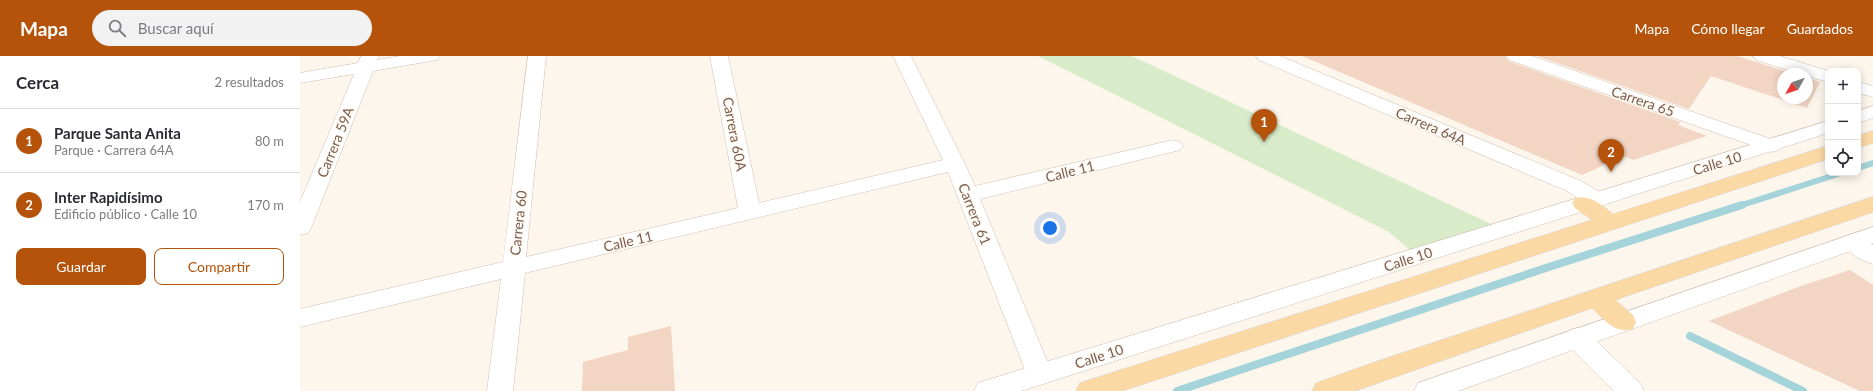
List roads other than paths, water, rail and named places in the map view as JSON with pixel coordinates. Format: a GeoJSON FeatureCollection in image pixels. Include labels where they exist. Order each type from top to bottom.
{"type":"FeatureCollection","features":[{"type":"Feature","properties":{"kind":"main road"},"geometry":{"type":"LineString","coordinates":[[1861,141],[1873,137]]}},
{"type":"Feature","properties":{"kind":"main road","name":"Calle 10"},"geometry":{"type":"LineString","coordinates":[[1089,391],[1825,153]]}},
{"type":"Feature","properties":{"kind":"main road"},"geometry":{"type":"LineString","coordinates":[[1589,201],[1611,223]]}},
{"type":"Feature","properties":{"kind":"main road"},"geometry":{"type":"LineString","coordinates":[[1325,391],[1387,368],[1873,204]]}},
{"type":"Feature","properties":{"kind":"main road"},"geometry":{"type":"LineString","coordinates":[[1597,298],[1624,322]]}},
{"type":"Feature","properties":{"kind":"street"},"geometry":{"type":"LineString","coordinates":[[300,78],[368,61],[431,56]]}},
{"type":"Feature","properties":{"kind":"street","name":"Carrera 60"},"geometry":{"type":"LineString","coordinates":[[500,391],[537,56]]}},
{"type":"Feature","properties":{"kind":"street","name":"Carrera 60A"},"geometry":{"type":"LineString","coordinates":[[719,56],[750,212]]}},
{"type":"Feature","properties":{"kind":"street","name":"Carrera 61"},"geometry":{"type":"LineString","coordinates":[[902,56],[955,164],[1040,375]]}},
{"type":"Feature","properties":{"kind":"street","name":"Carrera 64A"},"geometry":{"type":"LineString","coordinates":[[1265,56],[1574,186],[1589,201]]}},
{"type":"Feature","properties":{"kind":"street","name":"Carrera 65"},"geometry":{"type":"LineString","coordinates":[[1514,56],[1772,146]]}},
{"type":"Feature","properties":{"kind":"street"},"geometry":{"type":"LineString","coordinates":[[1762,56],[1825,76]]}},
{"type":"Feature","properties":{"kind":"street","name":"Carrera 59A"},"geometry":{"type":"LineString","coordinates":[[300,228],[368,61]]}},
{"type":"Feature","properties":{"kind":"street"},"geometry":{"type":"LineString","coordinates":[[1861,88],[1873,92]]}},
{"type":"Feature","properties":{"kind":"street"},"geometry":{"type":"LineString","coordinates":[[1861,116],[1873,112]]}},
{"type":"Feature","properties":{"kind":"street","name":"Calle 10"},"geometry":{"type":"LineString","coordinates":[[987,391],[1589,201],[1772,146],[1825,128]]}},
{"type":"Feature","properties":{"kind":"street","name":"Calle 11"},"geometry":{"type":"LineString","coordinates":[[967,196],[1173,146]]}},
{"type":"Feature","properties":{"kind":"street","name":"Calle 11"},"geometry":{"type":"LineString","coordinates":[[300,318],[955,164]]}},
{"type":"Feature","properties":{"kind":"street"},"geometry":{"type":"LineString","coordinates":[[1427,391],[1862,238],[1873,256]]}},
{"type":"Feature","properties":{"kind":"street"},"geometry":{"type":"LineString","coordinates":[[1577,338],[1631,391]]}},
{"type":"Feature","properties":{"kind":"waterway"},"geometry":{"type":"LineString","coordinates":[[1861,167],[1873,163]]}},
{"type":"Feature","properties":{"kind":"waterway"},"geometry":{"type":"LineString","coordinates":[[1739,206],[1832,176]]}},
{"type":"Feature","properties":{"kind":"waterway"},"geometry":{"type":"LineString","coordinates":[[1177,391],[1552,266],[1742,205]]}},
{"type":"Feature","properties":{"kind":"waterway"},"geometry":{"type":"LineString","coordinates":[[1690,336],[1803,391]]}},
{"type":"Feature","properties":{"kind":"place","name":"Parque Santa Anita"},"geometry":{"type":"Point","coordinates":[1264,142]}},
{"type":"Feature","properties":{"kind":"place","name":"Inter Rapidísimo"},"geometry":{"type":"Point","coordinates":[1611,172]}}]}
